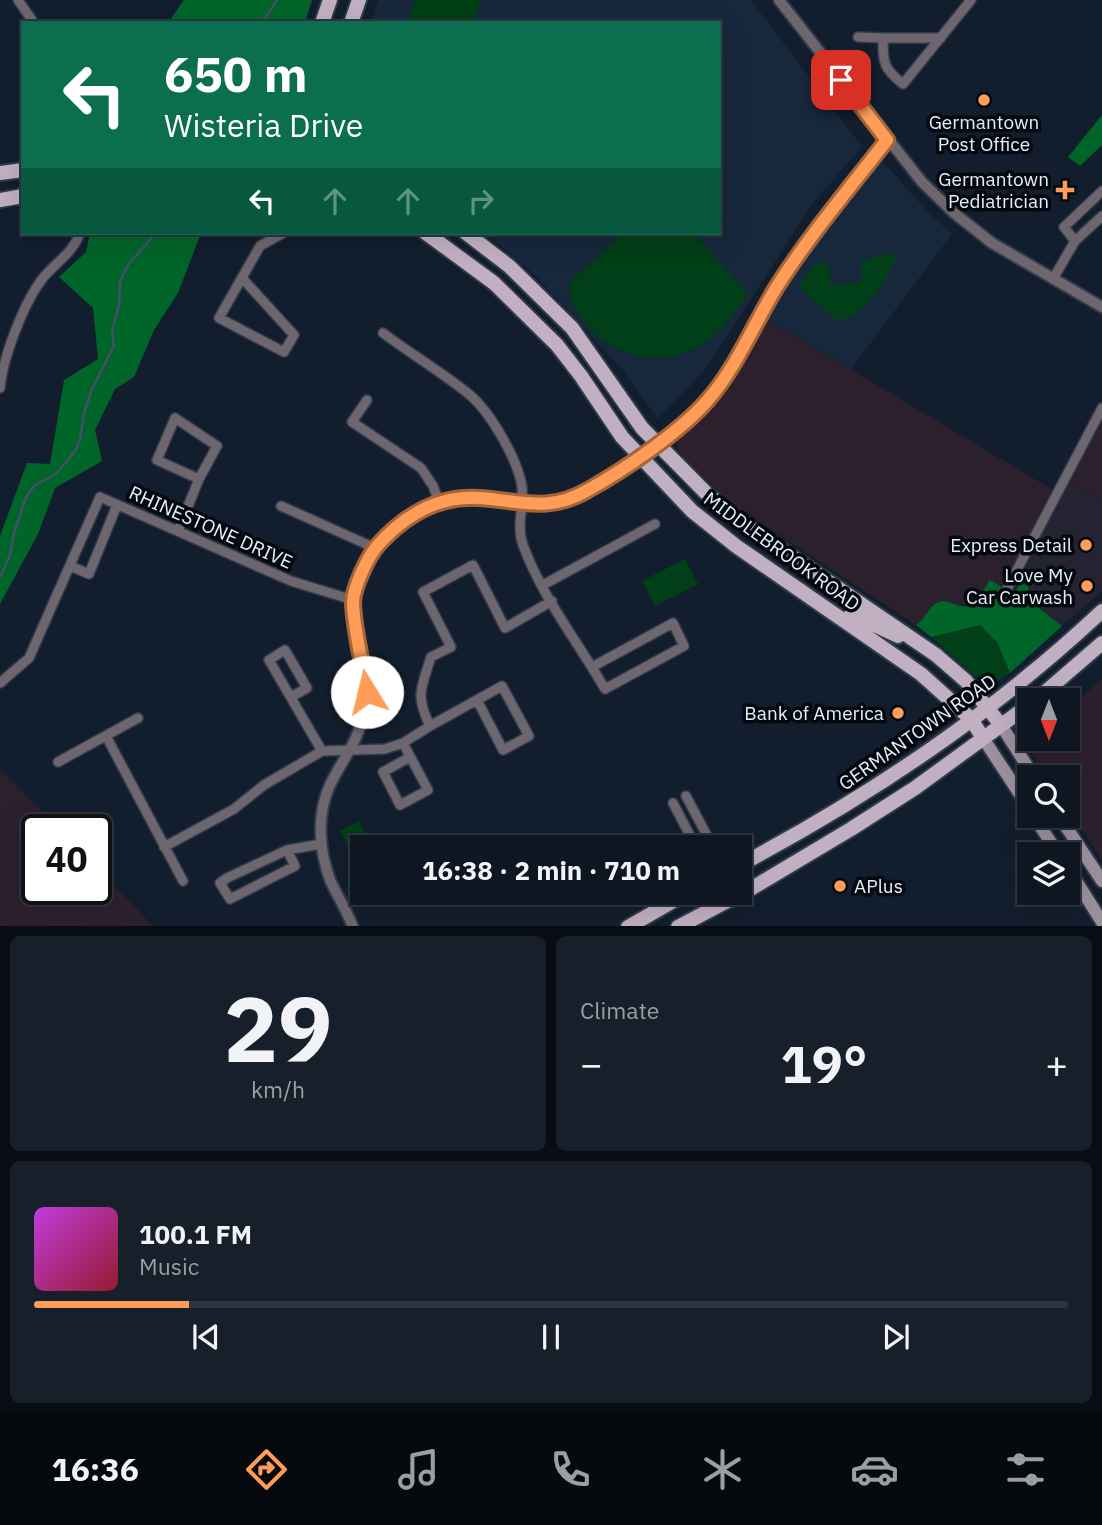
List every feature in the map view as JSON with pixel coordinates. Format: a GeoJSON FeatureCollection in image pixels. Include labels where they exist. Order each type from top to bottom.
{"type":"FeatureCollection","features":[{"type":"Feature","properties":{"kind":"main road"},"geometry":{"type":"LineString","coordinates":[[323,21],[330,0]]}},
{"type":"Feature","properties":{"kind":"main road"},"geometry":{"type":"LineString","coordinates":[[352,21],[359,0]]}},
{"type":"Feature","properties":{"kind":"main road"},"geometry":{"type":"LineString","coordinates":[[0,173],[21,170]]}},
{"type":"Feature","properties":{"kind":"main road"},"geometry":{"type":"LineString","coordinates":[[0,200],[21,195]]}},
{"type":"Feature","properties":{"kind":"main road","name":"MIDDLEBROOK ROAD"},"geometry":{"type":"LineString","coordinates":[[429,235],[494,283],[557,345],[622,437],[692,511],[736,546],[921,674],[971,719],[1017,789]]}},
{"type":"Feature","properties":{"kind":"main road","name":"MIDDLEBROOK ROAD"},"geometry":{"type":"LineString","coordinates":[[469,235],[509,265],[572,328],[642,428],[708,494],[750,528],[913,639],[966,681],[988,707],[1026,765]]}},
{"type":"Feature","properties":{"kind":"main road","name":"GERMANTOWN ROAD"},"geometry":{"type":"LineString","coordinates":[[752,859],[890,779],[1043,665],[1102,611]]}},
{"type":"Feature","properties":{"kind":"main road"},"geometry":{"type":"LineString","coordinates":[[844,620],[851,616],[857,617],[886,632],[913,639]]}},
{"type":"Feature","properties":{"kind":"main road"},"geometry":{"type":"LineString","coordinates":[[1050,688],[1102,643]]}},
{"type":"Feature","properties":{"kind":"main road"},"geometry":{"type":"LineString","coordinates":[[678,926],[752,888],[851,829],[915,788],[1017,714]]}},
{"type":"Feature","properties":{"kind":"main road"},"geometry":{"type":"LineString","coordinates":[[1067,828],[1102,880]]}},
{"type":"Feature","properties":{"kind":"main road"},"geometry":{"type":"LineString","coordinates":[[1080,887],[1102,922]]}},
{"type":"Feature","properties":{"kind":"main road"},"geometry":{"type":"LineString","coordinates":[[628,926],[666,905]]}},
{"type":"Feature","properties":{"kind":"street"},"geometry":{"type":"LineString","coordinates":[[18,0],[33,21]]}},
{"type":"Feature","properties":{"kind":"street"},"geometry":{"type":"LineString","coordinates":[[779,0],[887,140],[922,182],[954,214],[992,243],[1102,307]]}},
{"type":"Feature","properties":{"kind":"street"},"geometry":{"type":"LineString","coordinates":[[883,38],[887,72],[903,84],[971,0]]}},
{"type":"Feature","properties":{"kind":"street"},"geometry":{"type":"LineString","coordinates":[[858,37],[941,38]]}},
{"type":"Feature","properties":{"kind":"street"},"geometry":{"type":"LineString","coordinates":[[354,923],[326,868],[321,844],[321,823],[329,787],[362,725],[367,692],[353,600],[375,548],[398,524],[417,511],[439,502],[479,498],[522,504],[562,502],[586,492],[676,429],[707,401],[812,236],[887,140]]}},
{"type":"Feature","properties":{"kind":"street"},"geometry":{"type":"LineString","coordinates":[[1075,241],[1063,226],[1102,191]]}},
{"type":"Feature","properties":{"kind":"street"},"geometry":{"type":"LineString","coordinates":[[1054,279],[1075,241],[1102,216]]}},
{"type":"Feature","properties":{"kind":"street"},"geometry":{"type":"LineString","coordinates":[[0,388],[2,369],[30,296],[44,277],[76,244],[78,235]]}},
{"type":"Feature","properties":{"kind":"street"},"geometry":{"type":"LineString","coordinates":[[242,278],[295,335],[284,352],[219,317],[260,246],[279,235]]}},
{"type":"Feature","properties":{"kind":"street"},"geometry":{"type":"LineString","coordinates":[[383,333],[471,396],[493,424],[509,450],[522,486],[522,542],[573,639],[605,689],[684,646],[673,623],[592,667]]}},
{"type":"Feature","properties":{"kind":"street"},"geometry":{"type":"LineString","coordinates":[[367,400],[352,422],[421,468],[433,485],[439,502]]}},
{"type":"Feature","properties":{"kind":"street"},"geometry":{"type":"LineString","coordinates":[[1007,589],[1102,408]]}},
{"type":"Feature","properties":{"kind":"street"},"geometry":{"type":"LineString","coordinates":[[178,531],[200,479],[218,446],[176,418],[157,460],[200,479]]}},
{"type":"Feature","properties":{"kind":"street","name":"RHINESTONE DRIVE"},"geometry":{"type":"LineString","coordinates":[[0,683],[29,658],[100,497],[291,581],[353,600]]}},
{"type":"Feature","properties":{"kind":"street"},"geometry":{"type":"LineString","coordinates":[[70,566],[89,574],[117,505]]}},
{"type":"Feature","properties":{"kind":"street"},"geometry":{"type":"LineString","coordinates":[[281,506],[375,548]]}},
{"type":"Feature","properties":{"kind":"street"},"geometry":{"type":"LineString","coordinates":[[543,585],[655,524]]}},
{"type":"Feature","properties":{"kind":"street"},"geometry":{"type":"LineString","coordinates":[[430,726],[420,705],[420,691],[431,657],[451,647],[423,592],[473,565],[505,628],[552,601]]}},
{"type":"Feature","properties":{"kind":"street"},"geometry":{"type":"LineString","coordinates":[[291,697],[307,688],[285,650],[269,660],[322,751]]}},
{"type":"Feature","properties":{"kind":"street"},"geometry":{"type":"LineString","coordinates":[[164,847],[234,809],[264,785],[322,751],[385,749],[403,743],[430,726],[502,686],[529,736],[503,750],[477,700]]}},
{"type":"Feature","properties":{"kind":"street"},"geometry":{"type":"LineString","coordinates":[[58,762],[138,718]]}},
{"type":"Feature","properties":{"kind":"street"},"geometry":{"type":"LineString","coordinates":[[106,736],[183,881]]}},
{"type":"Feature","properties":{"kind":"street"},"geometry":{"type":"LineString","coordinates":[[403,743],[428,790],[400,805],[383,772],[410,757]]}},
{"type":"Feature","properties":{"kind":"street"},"geometry":{"type":"LineString","coordinates":[[686,796],[707,835]]}},
{"type":"Feature","properties":{"kind":"street"},"geometry":{"type":"LineString","coordinates":[[673,803],[690,835]]}},
{"type":"Feature","properties":{"kind":"street"},"geometry":{"type":"LineString","coordinates":[[287,850],[295,866],[230,899],[220,883],[287,850],[321,844]]}},
{"type":"Feature","properties":{"kind":"shaded area"},"geometry":{"type":"Polygon","coordinates":[[[378,0],[751,0],[862,147],[814,202],[704,371],[658,419],[623,370],[533,273],[487,235],[721,235],[721,21],[371,21],[378,0]]]}},
{"type":"Feature","properties":{"kind":"shaded area"},"geometry":{"type":"Polygon","coordinates":[[[876,154],[930,214],[952,234],[851,369],[761,316],[876,154]]]}},
{"type":"Feature","properties":{"kind":"shaded area"},"geometry":{"type":"Polygon","coordinates":[[[761,316],[1058,493],[1007,589],[974,605],[934,605],[916,625],[737,507],[696,471],[678,451],[676,430],[687,420],[761,316]]]}},
{"type":"Feature","properties":{"kind":"shaded area"},"geometry":{"type":"Polygon","coordinates":[[[1102,408],[1102,500],[1066,478],[1102,408]]]}},
{"type":"Feature","properties":{"kind":"shaded area"},"geometry":{"type":"Polygon","coordinates":[[[1066,478],[1102,500],[1102,591],[1062,626],[1033,603],[1029,590],[1014,595],[1007,589],[1066,478]]]}},
{"type":"Feature","properties":{"kind":"shaded area"},"geometry":{"type":"Polygon","coordinates":[[[1102,679],[1102,860],[1080,826],[1080,765],[1039,765],[1030,751],[1080,751],[1080,699],[1102,679]]]}},
{"type":"Feature","properties":{"kind":"shaded area"},"geometry":{"type":"Polygon","coordinates":[[[0,769],[45,814],[21,814],[21,905],[112,905],[112,884],[153,926],[0,926],[0,769]]]}},
{"type":"Feature","properties":{"kind":"green space"},"geometry":{"type":"Polygon","coordinates":[[[184,0],[312,0],[306,21],[169,21],[184,0]]]}},
{"type":"Feature","properties":{"kind":"green space"},"geometry":{"type":"Polygon","coordinates":[[[415,0],[480,0],[475,21],[409,21],[415,0]]]}},
{"type":"Feature","properties":{"kind":"green space"},"geometry":{"type":"Polygon","coordinates":[[[1102,115],[1102,145],[1080,166],[1068,157],[1102,115]]]}},
{"type":"Feature","properties":{"kind":"green space"},"geometry":{"type":"Polygon","coordinates":[[[90,235],[200,235],[178,293],[154,330],[134,377],[115,389],[95,430],[102,461],[55,488],[38,534],[0,604],[0,536],[27,463],[50,464],[64,380],[98,359],[93,308],[59,277],[86,252],[90,235]]]}},
{"type":"Feature","properties":{"kind":"green space"},"geometry":{"type":"Polygon","coordinates":[[[621,235],[696,235],[748,294],[716,335],[701,345],[660,358],[628,353],[600,337],[578,313],[569,283],[621,235]]]}},
{"type":"Feature","properties":{"kind":"green space"},"geometry":{"type":"Polygon","coordinates":[[[890,253],[896,259],[886,278],[866,305],[848,318],[838,321],[801,290],[800,284],[815,263],[829,264],[831,285],[862,282],[861,261],[890,253]]]}},
{"type":"Feature","properties":{"kind":"green space"},"geometry":{"type":"Polygon","coordinates":[[[685,559],[698,584],[655,606],[642,581],[685,559]]]}},
{"type":"Feature","properties":{"kind":"green space"},"geometry":{"type":"Polygon","coordinates":[[[990,580],[1014,594],[1020,584],[1027,583],[1033,603],[1062,626],[1010,673],[997,642],[980,625],[931,637],[916,625],[932,606],[939,602],[974,605],[990,580]]]}},
{"type":"Feature","properties":{"kind":"green space"},"geometry":{"type":"Polygon","coordinates":[[[980,624],[997,642],[1010,673],[992,685],[984,684],[931,637],[980,624]]]}},
{"type":"Feature","properties":{"kind":"green space"},"geometry":{"type":"Polygon","coordinates":[[[359,821],[367,835],[350,835],[350,850],[340,831],[359,821]]]}},
{"type":"Feature","properties":{"kind":"waterway"},"geometry":{"type":"LineString","coordinates":[[263,21],[277,0]]}},
{"type":"Feature","properties":{"kind":"waterway"},"geometry":{"type":"LineString","coordinates":[[0,577],[10,555],[26,497],[34,486],[57,473],[75,451],[80,440],[84,413],[92,389],[114,346],[112,331],[119,305],[120,281],[128,265],[154,235]]}},
{"type":"Feature","properties":{"kind":"place","name":"Germantown Post Office"},"geometry":{"type":"Point","coordinates":[984,100]}},
{"type":"Feature","properties":{"kind":"place","name":"Germantown Pediatrician"},"geometry":{"type":"Point","coordinates":[1065,190]}},
{"type":"Feature","properties":{"kind":"place","name":"Express Detail"},"geometry":{"type":"Point","coordinates":[1086,545]}},
{"type":"Feature","properties":{"kind":"place","name":"Love My Car Carwash"},"geometry":{"type":"Point","coordinates":[1087,586]}},
{"type":"Feature","properties":{"kind":"place","name":"Bank of America"},"geometry":{"type":"Point","coordinates":[898,713]}},
{"type":"Feature","properties":{"kind":"place","name":"APlus"},"geometry":{"type":"Point","coordinates":[840,886]}},
{"type":"Feature","properties":{"kind":"route"},"geometry":{"type":"LineString","coordinates":[[367,692],[353,600],[375,548],[398,524],[417,511],[439,502],[453,500],[479,498],[522,504],[562,502],[611,477],[676,429],[707,401],[812,236],[887,140],[841,80]]}}]}
